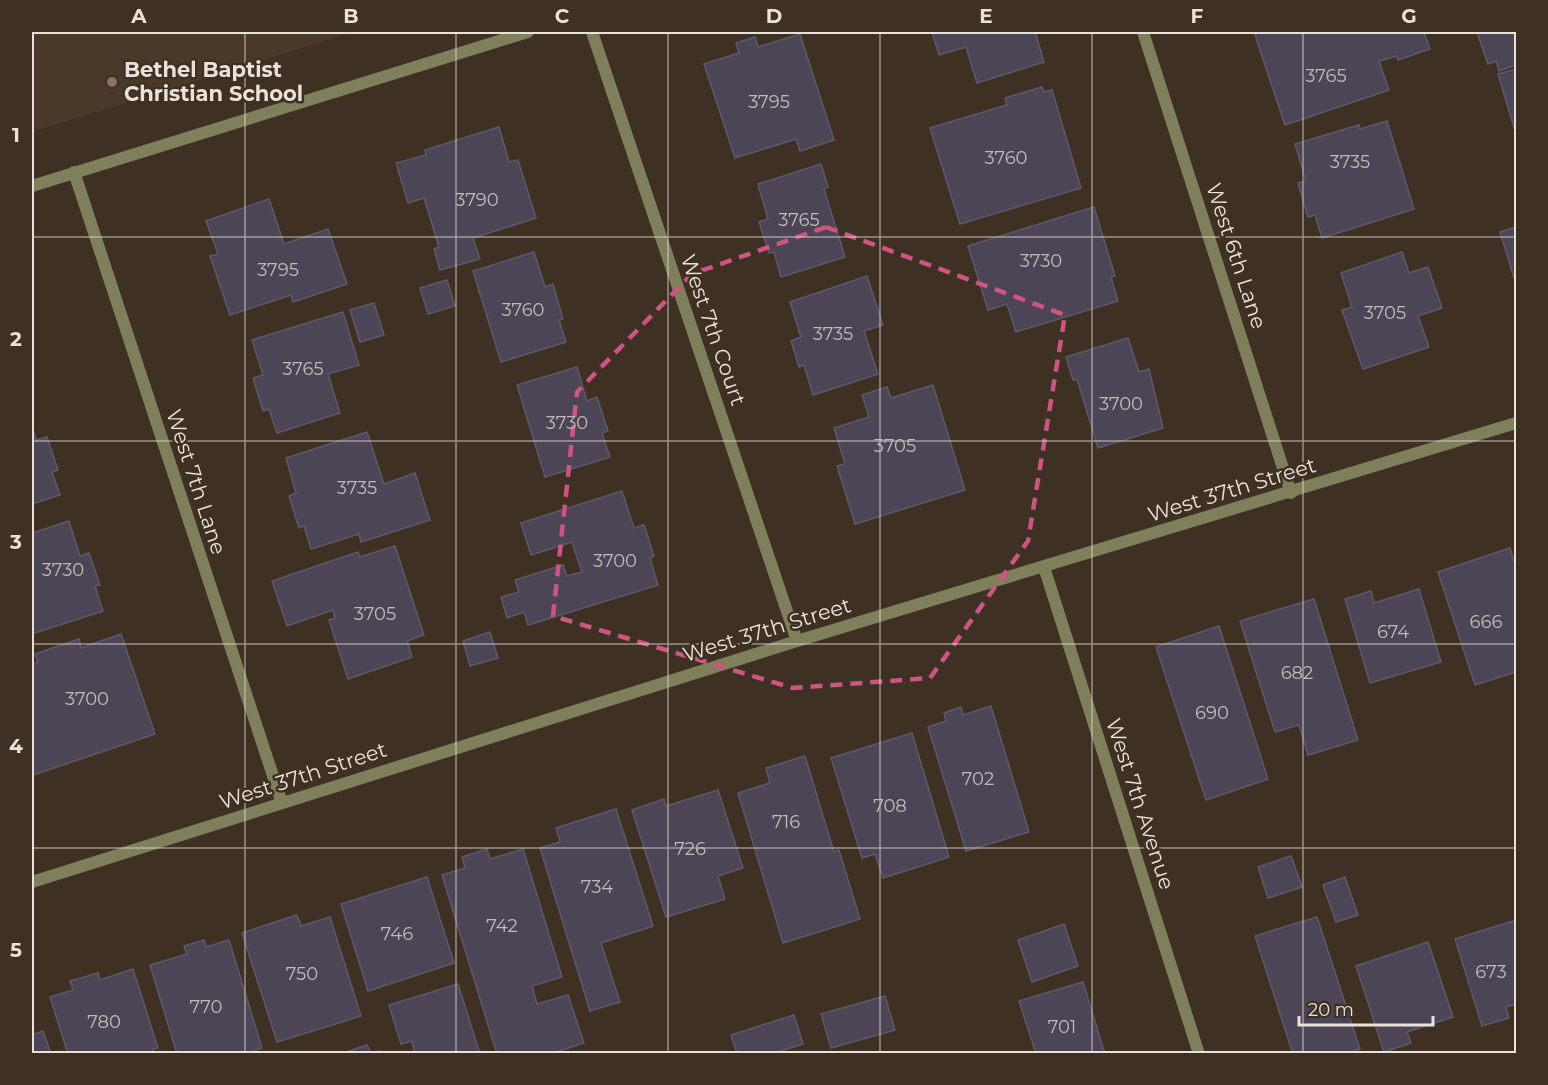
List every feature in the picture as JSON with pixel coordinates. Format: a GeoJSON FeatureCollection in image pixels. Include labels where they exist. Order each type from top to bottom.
{"type":"FeatureCollection","features":[{"type":"Feature","properties":{"kind":"street"},"geometry":{"type":"LineString","coordinates":[[32,186],[528,32]]}},
{"type":"Feature","properties":{"kind":"street","name":"West 7th Court"},"geometry":{"type":"LineString","coordinates":[[592,32],[797,641]]}},
{"type":"Feature","properties":{"kind":"street","name":"West 6th Lane"},"geometry":{"type":"LineString","coordinates":[[1143,32],[1291,493]]}},
{"type":"Feature","properties":{"kind":"street","name":"West 7th Lane"},"geometry":{"type":"LineString","coordinates":[[74,172],[282,804]]}},
{"type":"Feature","properties":{"kind":"street","name":"West 37th Street"},"geometry":{"type":"LineString","coordinates":[[32,882],[797,641],[1516,423]]}},
{"type":"Feature","properties":{"kind":"street","name":"West 7th Avenue"},"geometry":{"type":"LineString","coordinates":[[1044,567],[1199,1053]]}},
{"type":"Feature","properties":{"kind":"highlighted area"},"geometry":{"type":"Polygon","coordinates":[[[826,227],[1065,315],[1028,541],[930,678],[793,688],[553,616],[577,392],[692,274],[826,227]]]}},
{"type":"Feature","properties":{"kind":"shaded area","name":"Bethel Baptist Christian School"},"geometry":{"type":"Polygon","coordinates":[[[32,32],[354,32],[32,132],[32,32]]]}},
{"type":"Feature","properties":{"kind":"building"},"geometry":{"type":"Polygon","coordinates":[[[932,32],[1035,32],[1044,62],[977,83],[966,47],[939,55],[932,32]]]}},
{"type":"Feature","properties":{"kind":"building"},"geometry":{"type":"Polygon","coordinates":[[[1254,32],[1424,32],[1430,49],[1398,60],[1397,56],[1379,61],[1389,90],[1285,125],[1254,32]]]}},
{"type":"Feature","properties":{"kind":"building"},"geometry":{"type":"Polygon","coordinates":[[[1477,32],[1516,32],[1516,65],[1499,71],[1496,61],[1488,64],[1477,32]]]}},
{"type":"Feature","properties":{"kind":"building"},"geometry":{"type":"Polygon","coordinates":[[[800,34],[834,140],[800,151],[796,139],[735,158],[704,64],[739,53],[736,43],[755,37],[758,47],[800,34]]]}},
{"type":"Feature","properties":{"kind":"building"},"geometry":{"type":"Polygon","coordinates":[[[1516,69],[1516,134],[1498,74],[1516,69]]]}},
{"type":"Feature","properties":{"kind":"building"},"geometry":{"type":"Polygon","coordinates":[[[1042,87],[1044,92],[1052,90],[1081,188],[960,224],[930,128],[1007,105],[1005,98],[1042,87]]]}},
{"type":"Feature","properties":{"kind":"building"},"geometry":{"type":"Polygon","coordinates":[[[1387,121],[1414,209],[1322,238],[1315,215],[1308,217],[1298,183],[1306,181],[1295,144],[1359,125],[1360,129],[1387,121]]]}},
{"type":"Feature","properties":{"kind":"building"},"geometry":{"type":"Polygon","coordinates":[[[499,127],[509,162],[518,160],[536,218],[473,238],[480,259],[440,270],[434,249],[439,247],[424,198],[408,203],[396,163],[426,155],[425,150],[499,127]]]}},
{"type":"Feature","properties":{"kind":"building"},"geometry":{"type":"Polygon","coordinates":[[[821,164],[828,187],[824,189],[845,257],[781,277],[774,252],[769,253],[759,222],[768,219],[758,184],[821,164]]]}},
{"type":"Feature","properties":{"kind":"building"},"geometry":{"type":"Polygon","coordinates":[[[269,199],[284,244],[328,229],[347,284],[293,302],[291,295],[230,315],[210,256],[218,254],[206,221],[269,199]]]}},
{"type":"Feature","properties":{"kind":"building"},"geometry":{"type":"Polygon","coordinates":[[[1094,207],[1115,276],[1111,277],[1118,301],[1016,332],[1007,304],[988,310],[968,246],[1094,207]]]}},
{"type":"Feature","properties":{"kind":"building"},"geometry":{"type":"Polygon","coordinates":[[[1516,227],[1516,280],[1515,281],[1500,232],[1516,227]]]}},
{"type":"Feature","properties":{"kind":"building"},"geometry":{"type":"Polygon","coordinates":[[[534,252],[545,287],[553,284],[563,319],[559,320],[566,342],[501,362],[473,271],[534,252]]]}},
{"type":"Feature","properties":{"kind":"building"},"geometry":{"type":"Polygon","coordinates":[[[1402,252],[1409,273],[1428,267],[1442,308],[1418,316],[1429,347],[1363,369],[1342,310],[1352,307],[1341,273],[1402,252]]]}},
{"type":"Feature","properties":{"kind":"building"},"geometry":{"type":"Polygon","coordinates":[[[867,276],[883,325],[864,331],[878,374],[813,395],[804,365],[799,367],[791,341],[801,337],[790,302],[867,276]]]}},
{"type":"Feature","properties":{"kind":"building"},"geometry":{"type":"Polygon","coordinates":[[[447,280],[455,306],[428,314],[420,288],[447,280]]]}},
{"type":"Feature","properties":{"kind":"building"},"geometry":{"type":"Polygon","coordinates":[[[374,303],[384,335],[360,342],[350,310],[374,303]]]}},
{"type":"Feature","properties":{"kind":"building"},"geometry":{"type":"Polygon","coordinates":[[[343,312],[359,365],[328,374],[340,413],[277,433],[269,409],[263,411],[253,378],[263,375],[252,340],[343,312]]]}},
{"type":"Feature","properties":{"kind":"building"},"geometry":{"type":"Polygon","coordinates":[[[1128,338],[1139,372],[1149,369],[1163,428],[1098,448],[1077,379],[1073,380],[1066,357],[1128,338]]]}},
{"type":"Feature","properties":{"kind":"building"},"geometry":{"type":"Polygon","coordinates":[[[577,367],[587,401],[597,397],[608,431],[602,433],[610,457],[545,477],[517,385],[577,367]]]}},
{"type":"Feature","properties":{"kind":"building"},"geometry":{"type":"Polygon","coordinates":[[[933,385],[965,490],[855,524],[837,466],[845,464],[834,428],[869,417],[862,395],[887,387],[891,398],[933,385]]]}},
{"type":"Feature","properties":{"kind":"building"},"geometry":{"type":"Polygon","coordinates":[[[32,426],[36,440],[47,437],[58,470],[52,472],[60,495],[32,504],[32,426]]]}},
{"type":"Feature","properties":{"kind":"building"},"geometry":{"type":"Polygon","coordinates":[[[367,432],[384,484],[415,473],[430,520],[361,542],[359,534],[311,549],[304,526],[299,528],[289,496],[296,493],[286,458],[367,432]]]}},
{"type":"Feature","properties":{"kind":"building"},"geometry":{"type":"Polygon","coordinates":[[[622,491],[634,528],[644,525],[654,556],[650,558],[658,585],[528,625],[524,612],[507,618],[501,597],[519,592],[515,580],[563,565],[567,576],[582,572],[572,542],[531,555],[521,523],[622,491]]]}},
{"type":"Feature","properties":{"kind":"building"},"geometry":{"type":"Polygon","coordinates":[[[69,521],[80,556],[89,553],[100,585],[95,586],[103,611],[32,634],[32,533],[69,521]]]}},
{"type":"Feature","properties":{"kind":"building"},"geometry":{"type":"Polygon","coordinates":[[[395,546],[424,635],[407,641],[412,657],[348,679],[329,620],[335,618],[333,610],[287,626],[272,581],[358,552],[360,557],[395,546]]]}},
{"type":"Feature","properties":{"kind":"building"},"geometry":{"type":"Polygon","coordinates":[[[1510,548],[1516,568],[1516,672],[1475,685],[1438,572],[1510,548]]]}},
{"type":"Feature","properties":{"kind":"building"},"geometry":{"type":"Polygon","coordinates":[[[1419,589],[1441,662],[1370,683],[1345,599],[1371,591],[1374,603],[1419,589]]]}},
{"type":"Feature","properties":{"kind":"building"},"geometry":{"type":"Polygon","coordinates":[[[1314,599],[1358,740],[1308,755],[1299,725],[1275,732],[1240,621],[1314,599]]]}},
{"type":"Feature","properties":{"kind":"building"},"geometry":{"type":"Polygon","coordinates":[[[1219,626],[1268,779],[1206,800],[1156,647],[1219,626]]]}},
{"type":"Feature","properties":{"kind":"building"},"geometry":{"type":"Polygon","coordinates":[[[490,632],[498,658],[470,666],[463,641],[490,632]]]}},
{"type":"Feature","properties":{"kind":"building"},"geometry":{"type":"Polygon","coordinates":[[[121,634],[155,734],[33,775],[32,665],[38,662],[35,654],[79,639],[81,648],[121,634]]]}},
{"type":"Feature","properties":{"kind":"building"},"geometry":{"type":"Polygon","coordinates":[[[991,706],[1029,832],[966,851],[928,727],[946,721],[944,713],[961,707],[963,715],[991,706]]]}},
{"type":"Feature","properties":{"kind":"building"},"geometry":{"type":"Polygon","coordinates":[[[912,733],[949,857],[883,878],[875,854],[862,858],[831,758],[912,733]]]}},
{"type":"Feature","properties":{"kind":"building"},"geometry":{"type":"Polygon","coordinates":[[[805,756],[834,852],[839,850],[860,919],[783,943],[738,793],[770,783],[766,768],[805,756]]]}},
{"type":"Feature","properties":{"kind":"building"},"geometry":{"type":"Polygon","coordinates":[[[718,790],[743,868],[718,876],[725,899],[666,917],[632,810],[664,799],[666,806],[718,790]]]}},
{"type":"Feature","properties":{"kind":"building"},"geometry":{"type":"Polygon","coordinates":[[[616,809],[653,926],[601,943],[620,1002],[590,1011],[540,848],[560,842],[556,828],[616,809]]]}},
{"type":"Feature","properties":{"kind":"building"},"geometry":{"type":"Polygon","coordinates":[[[487,849],[490,859],[523,849],[562,977],[532,986],[537,1004],[568,995],[584,1043],[550,1054],[497,1054],[442,875],[465,868],[462,857],[487,849]]]}},
{"type":"Feature","properties":{"kind":"building"},"geometry":{"type":"Polygon","coordinates":[[[1291,856],[1302,887],[1268,898],[1258,867],[1291,856]]]}},
{"type":"Feature","properties":{"kind":"building"},"geometry":{"type":"Polygon","coordinates":[[[427,877],[454,963],[368,991],[341,904],[427,877]]]}},
{"type":"Feature","properties":{"kind":"building"},"geometry":{"type":"Polygon","coordinates":[[[1345,877],[1358,915],[1336,922],[1323,885],[1345,877]]]}},
{"type":"Feature","properties":{"kind":"building"},"geometry":{"type":"Polygon","coordinates":[[[297,915],[301,926],[330,917],[361,1016],[277,1042],[242,933],[297,915]]]}},
{"type":"Feature","properties":{"kind":"building"},"geometry":{"type":"Polygon","coordinates":[[[1317,917],[1360,1049],[1346,1054],[1293,1054],[1255,936],[1317,917]]]}},
{"type":"Feature","properties":{"kind":"building"},"geometry":{"type":"Polygon","coordinates":[[[1516,920],[1516,1004],[1506,1007],[1509,1018],[1482,1026],[1455,939],[1516,920]]]}},
{"type":"Feature","properties":{"kind":"building"},"geometry":{"type":"Polygon","coordinates":[[[1064,924],[1078,966],[1032,982],[1018,940],[1064,924]]]}},
{"type":"Feature","properties":{"kind":"building"},"geometry":{"type":"Polygon","coordinates":[[[204,940],[206,947],[229,940],[262,1048],[245,1054],[177,1054],[150,965],[187,954],[184,946],[204,940]]]}},
{"type":"Feature","properties":{"kind":"building"},"geometry":{"type":"Polygon","coordinates":[[[1428,942],[1453,1017],[1407,1032],[1411,1043],[1384,1052],[1356,966],[1428,942]]]}},
{"type":"Feature","properties":{"kind":"building"},"geometry":{"type":"Polygon","coordinates":[[[133,969],[158,1048],[153,1049],[154,1054],[68,1054],[50,997],[73,990],[70,981],[98,973],[100,980],[133,969]]]}},
{"type":"Feature","properties":{"kind":"building"},"geometry":{"type":"Polygon","coordinates":[[[1083,982],[1105,1054],[1036,1054],[1019,1001],[1083,982]]]}},
{"type":"Feature","properties":{"kind":"building"},"geometry":{"type":"Polygon","coordinates":[[[458,984],[480,1054],[415,1054],[412,1041],[401,1044],[389,1005],[458,984]]]}},
{"type":"Feature","properties":{"kind":"building"},"geometry":{"type":"Polygon","coordinates":[[[885,996],[895,1030],[831,1048],[821,1014],[885,996]]]}},
{"type":"Feature","properties":{"kind":"building"},"geometry":{"type":"Polygon","coordinates":[[[794,1015],[803,1044],[771,1054],[737,1054],[731,1035],[794,1015]]]}},
{"type":"Feature","properties":{"kind":"building"},"geometry":{"type":"Polygon","coordinates":[[[43,1031],[51,1054],[32,1054],[32,1035],[43,1031]]]}},
{"type":"Feature","properties":{"kind":"building"},"geometry":{"type":"Polygon","coordinates":[[[367,1045],[371,1053],[380,1051],[381,1054],[340,1054],[367,1045]]]}},
{"type":"Feature","properties":{"kind":"place","name":"Bethel Baptist Christian School"},"geometry":{"type":"Point","coordinates":[112,82]}}]}
